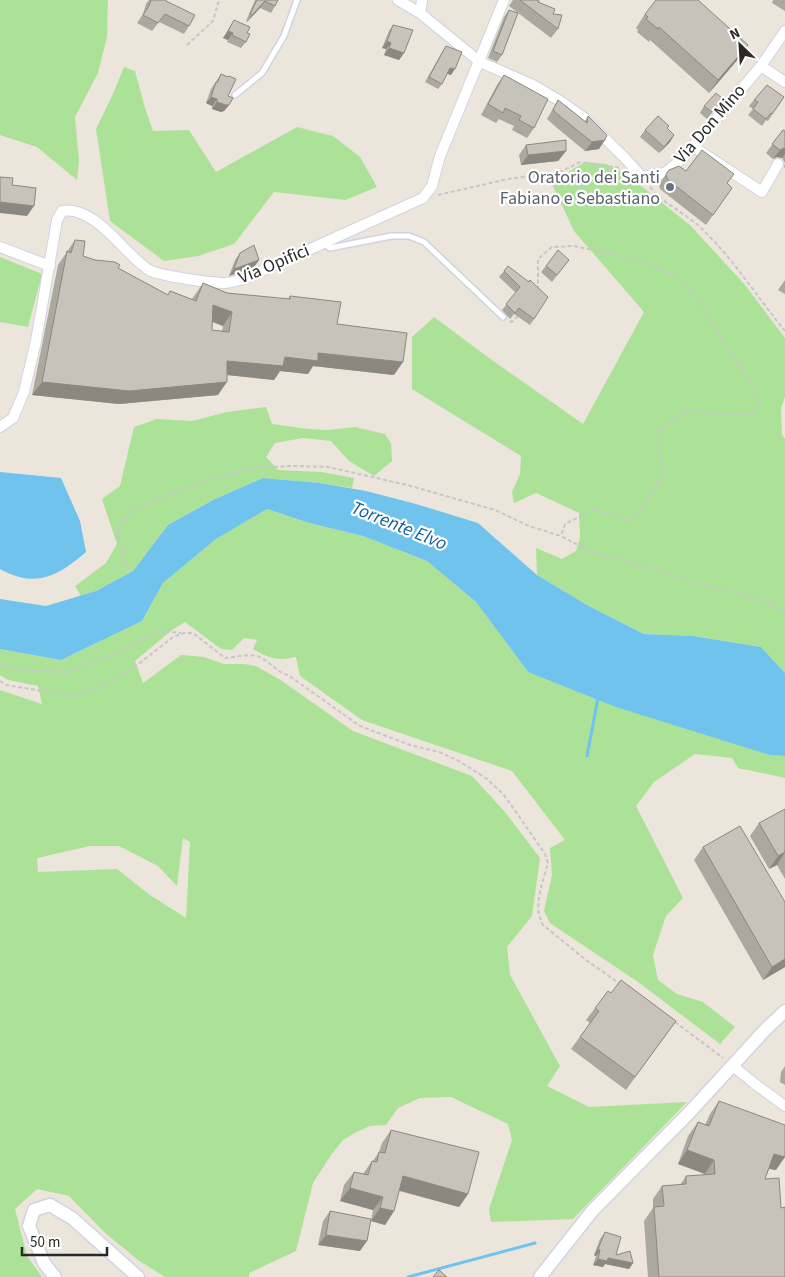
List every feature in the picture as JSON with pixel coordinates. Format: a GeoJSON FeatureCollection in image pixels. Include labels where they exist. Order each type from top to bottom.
{"type":"FeatureCollection","features":[{"type":"Feature","properties":{"kind":"street"},"geometry":{"type":"LineString","coordinates":[[398,0],[420,12],[480,62],[533,85],[560,100],[583,117],[642,177]]}},
{"type":"Feature","properties":{"kind":"street"},"geometry":{"type":"LineString","coordinates":[[420,12],[422,0]]}},
{"type":"Feature","properties":{"kind":"street"},"geometry":{"type":"LineString","coordinates":[[423,198],[432,186],[440,156],[504,0]]}},
{"type":"Feature","properties":{"kind":"street","name":"Via Don Mino"},"geometry":{"type":"LineString","coordinates":[[642,177],[665,173],[683,158],[761,66],[785,31]]}},
{"type":"Feature","properties":{"kind":"street"},"geometry":{"type":"LineString","coordinates":[[761,66],[785,82]]}},
{"type":"Feature","properties":{"kind":"street"},"geometry":{"type":"LineString","coordinates":[[692,146],[762,192],[778,164]]}},
{"type":"Feature","properties":{"kind":"street","name":"Via Opifici"},"geometry":{"type":"LineString","coordinates":[[0,427],[13,418],[24,392],[50,266],[57,220],[62,211],[71,210],[90,217],[131,255],[150,270],[161,275],[225,283],[244,279],[423,198]]}},
{"type":"Feature","properties":{"kind":"street"},"geometry":{"type":"LineString","coordinates":[[0,247],[50,266]]}},
{"type":"Feature","properties":{"kind":"street"},"geometry":{"type":"LineString","coordinates":[[540,1277],[593,1210],[688,1114],[764,1031],[785,1011]]}},
{"type":"Feature","properties":{"kind":"street"},"geometry":{"type":"LineString","coordinates":[[733,1066],[785,1106]]}},
{"type":"Feature","properties":{"kind":"street"},"geometry":{"type":"LineString","coordinates":[[55,1277],[44,1263],[29,1226],[34,1210],[50,1205],[72,1218],[138,1277]]}},
{"type":"Feature","properties":{"kind":"lane"},"geometry":{"type":"LineString","coordinates":[[235,95],[262,73],[284,36],[297,0]]}},
{"type":"Feature","properties":{"kind":"lane"},"geometry":{"type":"LineString","coordinates":[[322,243],[330,248],[391,236],[409,236],[424,242],[503,317]]}},
{"type":"Feature","properties":{"kind":"path"},"geometry":{"type":"LineString","coordinates":[[187,45],[213,21],[219,0]]}},
{"type":"Feature","properties":{"kind":"path"},"geometry":{"type":"LineString","coordinates":[[423,198],[508,179],[560,172],[580,162],[621,168],[633,166]]}},
{"type":"Feature","properties":{"kind":"path"},"geometry":{"type":"LineString","coordinates":[[642,177],[658,196],[684,214],[709,237],[785,331]]}},
{"type":"Feature","properties":{"kind":"path"},"geometry":{"type":"LineString","coordinates":[[538,292],[538,259],[552,248],[574,246],[634,259],[674,274],[694,292],[750,384],[760,405],[751,415],[718,414],[688,410],[661,428],[658,443],[664,474],[644,506],[631,521],[595,509],[565,524],[561,536]]}},
{"type":"Feature","properties":{"kind":"path"},"geometry":{"type":"LineString","coordinates":[[503,317],[512,322],[524,311]]}},
{"type":"Feature","properties":{"kind":"path"},"geometry":{"type":"LineString","coordinates":[[128,569],[118,534],[119,525],[134,509],[197,484],[250,468],[328,467],[451,497],[495,510],[530,526],[561,536],[591,552],[655,569],[699,584],[756,598],[785,611]]}},
{"type":"Feature","properties":{"kind":"path"},"geometry":{"type":"LineString","coordinates":[[0,664],[21,670],[68,672],[122,651],[159,631],[193,633],[225,658],[259,657],[360,726],[410,745],[439,752],[459,761],[487,778],[503,794],[547,858],[548,863],[540,894],[538,911],[543,925],[586,960],[626,988]]}},
{"type":"Feature","properties":{"kind":"path"},"geometry":{"type":"LineString","coordinates":[[0,681],[6,685],[73,696],[98,688],[131,670],[173,637],[184,633]]}},
{"type":"Feature","properties":{"kind":"path"},"geometry":{"type":"LineString","coordinates":[[671,1019],[733,1066]]}},
{"type":"Feature","properties":{"kind":"green space"},"geometry":{"type":"Polygon","coordinates":[[[0,0],[108,0],[107,37],[98,73],[75,117],[79,161],[77,180],[37,147],[0,135],[0,0]]]}},
{"type":"Feature","properties":{"kind":"green space"},"geometry":{"type":"Polygon","coordinates":[[[124,67],[135,71],[153,131],[189,130],[216,172],[297,127],[333,136],[360,157],[377,187],[345,200],[274,192],[234,244],[198,256],[164,261],[110,221],[96,129],[124,67]]]}},
{"type":"Feature","properties":{"kind":"green space"},"geometry":{"type":"Polygon","coordinates":[[[585,162],[606,164],[626,174],[691,226],[745,285],[785,338],[785,397],[781,408],[782,435],[785,439],[785,673],[761,647],[693,636],[645,634],[587,605],[537,575],[536,548],[562,559],[576,551],[580,538],[579,513],[536,493],[514,503],[512,492],[520,474],[521,456],[412,389],[412,337],[434,317],[583,424],[644,312],[574,231],[551,182],[585,162]]]}},
{"type":"Feature","properties":{"kind":"green space"},"geometry":{"type":"Polygon","coordinates":[[[0,257],[42,274],[28,327],[0,322],[0,257]]]}},
{"type":"Feature","properties":{"kind":"green space"},"geometry":{"type":"Polygon","coordinates":[[[266,407],[272,424],[328,430],[355,427],[385,434],[391,443],[392,461],[374,476],[349,461],[331,441],[303,438],[275,443],[266,457],[278,470],[321,472],[354,478],[352,488],[263,478],[213,500],[168,525],[133,571],[96,591],[81,596],[75,586],[106,563],[117,544],[102,499],[120,486],[134,427],[157,419],[192,421],[227,412],[266,407]]]}},
{"type":"Feature","properties":{"kind":"green space"},"geometry":{"type":"Polygon","coordinates":[[[267,509],[309,523],[363,536],[427,561],[476,602],[528,672],[770,755],[785,756],[785,778],[738,768],[732,758],[695,754],[654,782],[636,806],[683,898],[666,916],[653,955],[658,980],[677,994],[703,1002],[735,1027],[720,1044],[638,982],[550,923],[544,911],[552,875],[550,848],[565,840],[512,771],[362,720],[300,676],[296,657],[279,659],[269,657],[253,649],[257,640],[244,638],[232,650],[221,649],[185,622],[172,630],[135,661],[143,683],[181,655],[204,657],[224,664],[256,666],[282,681],[353,731],[472,776],[505,812],[540,858],[532,916],[507,947],[510,975],[560,1066],[547,1086],[589,1107],[687,1102],[573,1219],[491,1222],[489,1209],[512,1140],[508,1124],[451,1097],[420,1098],[398,1108],[386,1125],[370,1126],[343,1140],[313,1183],[296,1251],[249,1273],[249,1277],[165,1277],[138,1260],[104,1232],[69,1196],[37,1189],[15,1209],[27,1256],[42,1277],[0,1277],[0,690],[42,704],[38,686],[8,680],[0,675],[0,649],[61,660],[142,621],[163,583],[216,539],[267,509]],[[183,838],[177,886],[158,866],[119,846],[90,846],[37,858],[38,872],[117,869],[150,895],[186,918],[190,842],[183,838]]]}},
{"type":"Feature","properties":{"kind":"water"},"geometry":{"type":"Polygon","coordinates":[[[0,472],[61,478],[80,521],[86,552],[66,568],[46,577],[36,579],[13,575],[0,569],[0,472]]]}},
{"type":"Feature","properties":{"kind":"water","name":"Torrente Elvo"},"geometry":{"type":"Polygon","coordinates":[[[263,478],[320,483],[366,491],[478,523],[537,575],[587,605],[644,634],[693,636],[761,647],[785,673],[785,756],[770,755],[616,707],[528,672],[476,602],[427,561],[363,536],[309,523],[267,509],[216,539],[163,583],[142,621],[61,660],[0,649],[0,599],[46,606],[96,591],[133,571],[168,525],[213,500],[263,478]]]}},
{"type":"Feature","properties":{"kind":"building"},"geometry":{"type":"Polygon","coordinates":[[[151,0],[166,0],[195,15],[189,26],[165,14],[158,23],[143,15],[151,0]]]}},
{"type":"Feature","properties":{"kind":"building"},"geometry":{"type":"Polygon","coordinates":[[[257,0],[278,0],[275,6],[265,1],[252,15],[250,14],[257,0]]]}},
{"type":"Feature","properties":{"kind":"building"},"geometry":{"type":"Polygon","coordinates":[[[520,0],[539,0],[538,2],[555,9],[553,14],[562,15],[558,29],[520,0]]]}},
{"type":"Feature","properties":{"kind":"building"},"geometry":{"type":"Polygon","coordinates":[[[656,0],[698,0],[748,45],[718,80],[659,27],[658,29],[646,19],[648,17],[645,14],[656,0]]]}},
{"type":"Feature","properties":{"kind":"building"},"geometry":{"type":"Polygon","coordinates":[[[509,10],[518,13],[502,55],[493,51],[509,10]]]}},
{"type":"Feature","properties":{"kind":"building"},"geometry":{"type":"Polygon","coordinates":[[[234,20],[250,27],[247,33],[250,34],[246,42],[228,31],[234,20]]]}},
{"type":"Feature","properties":{"kind":"building"},"geometry":{"type":"Polygon","coordinates":[[[393,25],[413,30],[404,53],[389,48],[391,43],[387,41],[393,25]]]}},
{"type":"Feature","properties":{"kind":"building"},"geometry":{"type":"Polygon","coordinates":[[[446,46],[462,52],[455,69],[450,68],[442,84],[429,77],[446,46]]]}},
{"type":"Feature","properties":{"kind":"building"},"geometry":{"type":"Polygon","coordinates":[[[221,74],[236,79],[228,96],[233,98],[229,105],[217,102],[217,99],[211,97],[221,74]]]}},
{"type":"Feature","properties":{"kind":"building"},"geometry":{"type":"Polygon","coordinates":[[[504,75],[548,99],[534,128],[519,120],[521,116],[505,108],[503,113],[488,104],[504,75]]]}},
{"type":"Feature","properties":{"kind":"building"},"geometry":{"type":"Polygon","coordinates":[[[767,85],[784,97],[766,119],[753,109],[758,102],[754,100],[767,85]]]}},
{"type":"Feature","properties":{"kind":"building"},"geometry":{"type":"Polygon","coordinates":[[[716,93],[723,99],[712,112],[704,106],[716,93]]]}},
{"type":"Feature","properties":{"kind":"building"},"geometry":{"type":"Polygon","coordinates":[[[558,100],[587,123],[588,116],[607,135],[605,140],[592,142],[562,118],[553,110],[558,100]]]}},
{"type":"Feature","properties":{"kind":"building"},"geometry":{"type":"Polygon","coordinates":[[[658,116],[669,126],[667,128],[674,135],[664,147],[645,130],[658,116]]]}},
{"type":"Feature","properties":{"kind":"building"},"geometry":{"type":"Polygon","coordinates":[[[783,130],[785,131],[785,149],[780,150],[772,144],[783,130]]]}},
{"type":"Feature","properties":{"kind":"building"},"geometry":{"type":"Polygon","coordinates":[[[566,140],[566,151],[528,155],[526,145],[566,140]]]}},
{"type":"Feature","properties":{"kind":"building"},"geometry":{"type":"Polygon","coordinates":[[[702,150],[734,174],[727,183],[732,188],[713,215],[667,179],[666,174],[669,170],[679,166],[686,171],[702,150]]]}},
{"type":"Feature","properties":{"kind":"building"},"geometry":{"type":"Polygon","coordinates":[[[0,177],[13,178],[12,185],[36,188],[34,206],[0,202],[0,177]]]}},
{"type":"Feature","properties":{"kind":"building"},"geometry":{"type":"Polygon","coordinates":[[[75,240],[85,241],[83,256],[95,260],[115,262],[120,265],[118,268],[168,295],[170,291],[196,301],[203,283],[227,293],[290,299],[290,296],[341,302],[337,324],[407,333],[403,362],[318,353],[318,361],[285,357],[283,366],[227,361],[227,382],[129,391],[42,382],[67,251],[71,253],[75,240]],[[213,305],[212,330],[229,332],[232,312],[213,305]]]}},
{"type":"Feature","properties":{"kind":"building"},"geometry":{"type":"Polygon","coordinates":[[[254,245],[259,260],[234,269],[240,253],[254,245]]]}},
{"type":"Feature","properties":{"kind":"building"},"geometry":{"type":"Polygon","coordinates":[[[558,250],[569,260],[557,275],[546,266],[558,250]]]}},
{"type":"Feature","properties":{"kind":"building"},"geometry":{"type":"Polygon","coordinates":[[[508,266],[529,282],[530,280],[548,297],[534,319],[519,308],[515,313],[506,304],[520,287],[504,271],[508,266]]]}},
{"type":"Feature","properties":{"kind":"building"},"geometry":{"type":"Polygon","coordinates":[[[785,809],[785,852],[778,856],[759,823],[785,809]]]}},
{"type":"Feature","properties":{"kind":"building"},"geometry":{"type":"Polygon","coordinates":[[[740,826],[785,902],[785,959],[772,967],[703,847],[740,826]]]}},
{"type":"Feature","properties":{"kind":"building"},"geometry":{"type":"Polygon","coordinates":[[[621,980],[676,1021],[635,1077],[580,1037],[599,1011],[595,1008],[608,991],[611,993],[621,980]]]}},
{"type":"Feature","properties":{"kind":"building"},"geometry":{"type":"Polygon","coordinates":[[[719,1101],[785,1125],[785,1157],[774,1154],[765,1179],[779,1178],[781,1208],[785,1207],[785,1277],[659,1277],[654,1207],[664,1206],[662,1186],[686,1184],[686,1176],[715,1174],[714,1160],[687,1150],[698,1122],[709,1126],[719,1101]]]}},
{"type":"Feature","properties":{"kind":"building"},"geometry":{"type":"Polygon","coordinates":[[[391,1130],[479,1152],[468,1194],[403,1176],[394,1211],[380,1208],[383,1197],[350,1188],[354,1172],[368,1175],[372,1161],[377,1162],[379,1152],[385,1153],[391,1130]]]}},
{"type":"Feature","properties":{"kind":"building"},"geometry":{"type":"Polygon","coordinates":[[[330,1211],[371,1219],[367,1241],[326,1235],[330,1211]]]}},
{"type":"Feature","properties":{"kind":"building"},"geometry":{"type":"Polygon","coordinates":[[[605,1232],[621,1237],[616,1255],[630,1251],[633,1263],[608,1258],[607,1261],[598,1259],[600,1250],[598,1249],[605,1232]]]}},
{"type":"Feature","properties":{"kind":"building"},"geometry":{"type":"Polygon","coordinates":[[[439,1270],[447,1277],[433,1277],[439,1270]]]}},
{"type":"Feature","properties":{"kind":"waterway"},"geometry":{"type":"LineString","coordinates":[[587,756],[598,698]]}},
{"type":"Feature","properties":{"kind":"waterway"},"geometry":{"type":"LineString","coordinates":[[408,1277],[535,1243]]}},
{"type":"Feature","properties":{"kind":"place","name":"Oratorio dei Santi Fabiano e Sebastiano"},"geometry":{"type":"Point","coordinates":[670,187]}}]}
